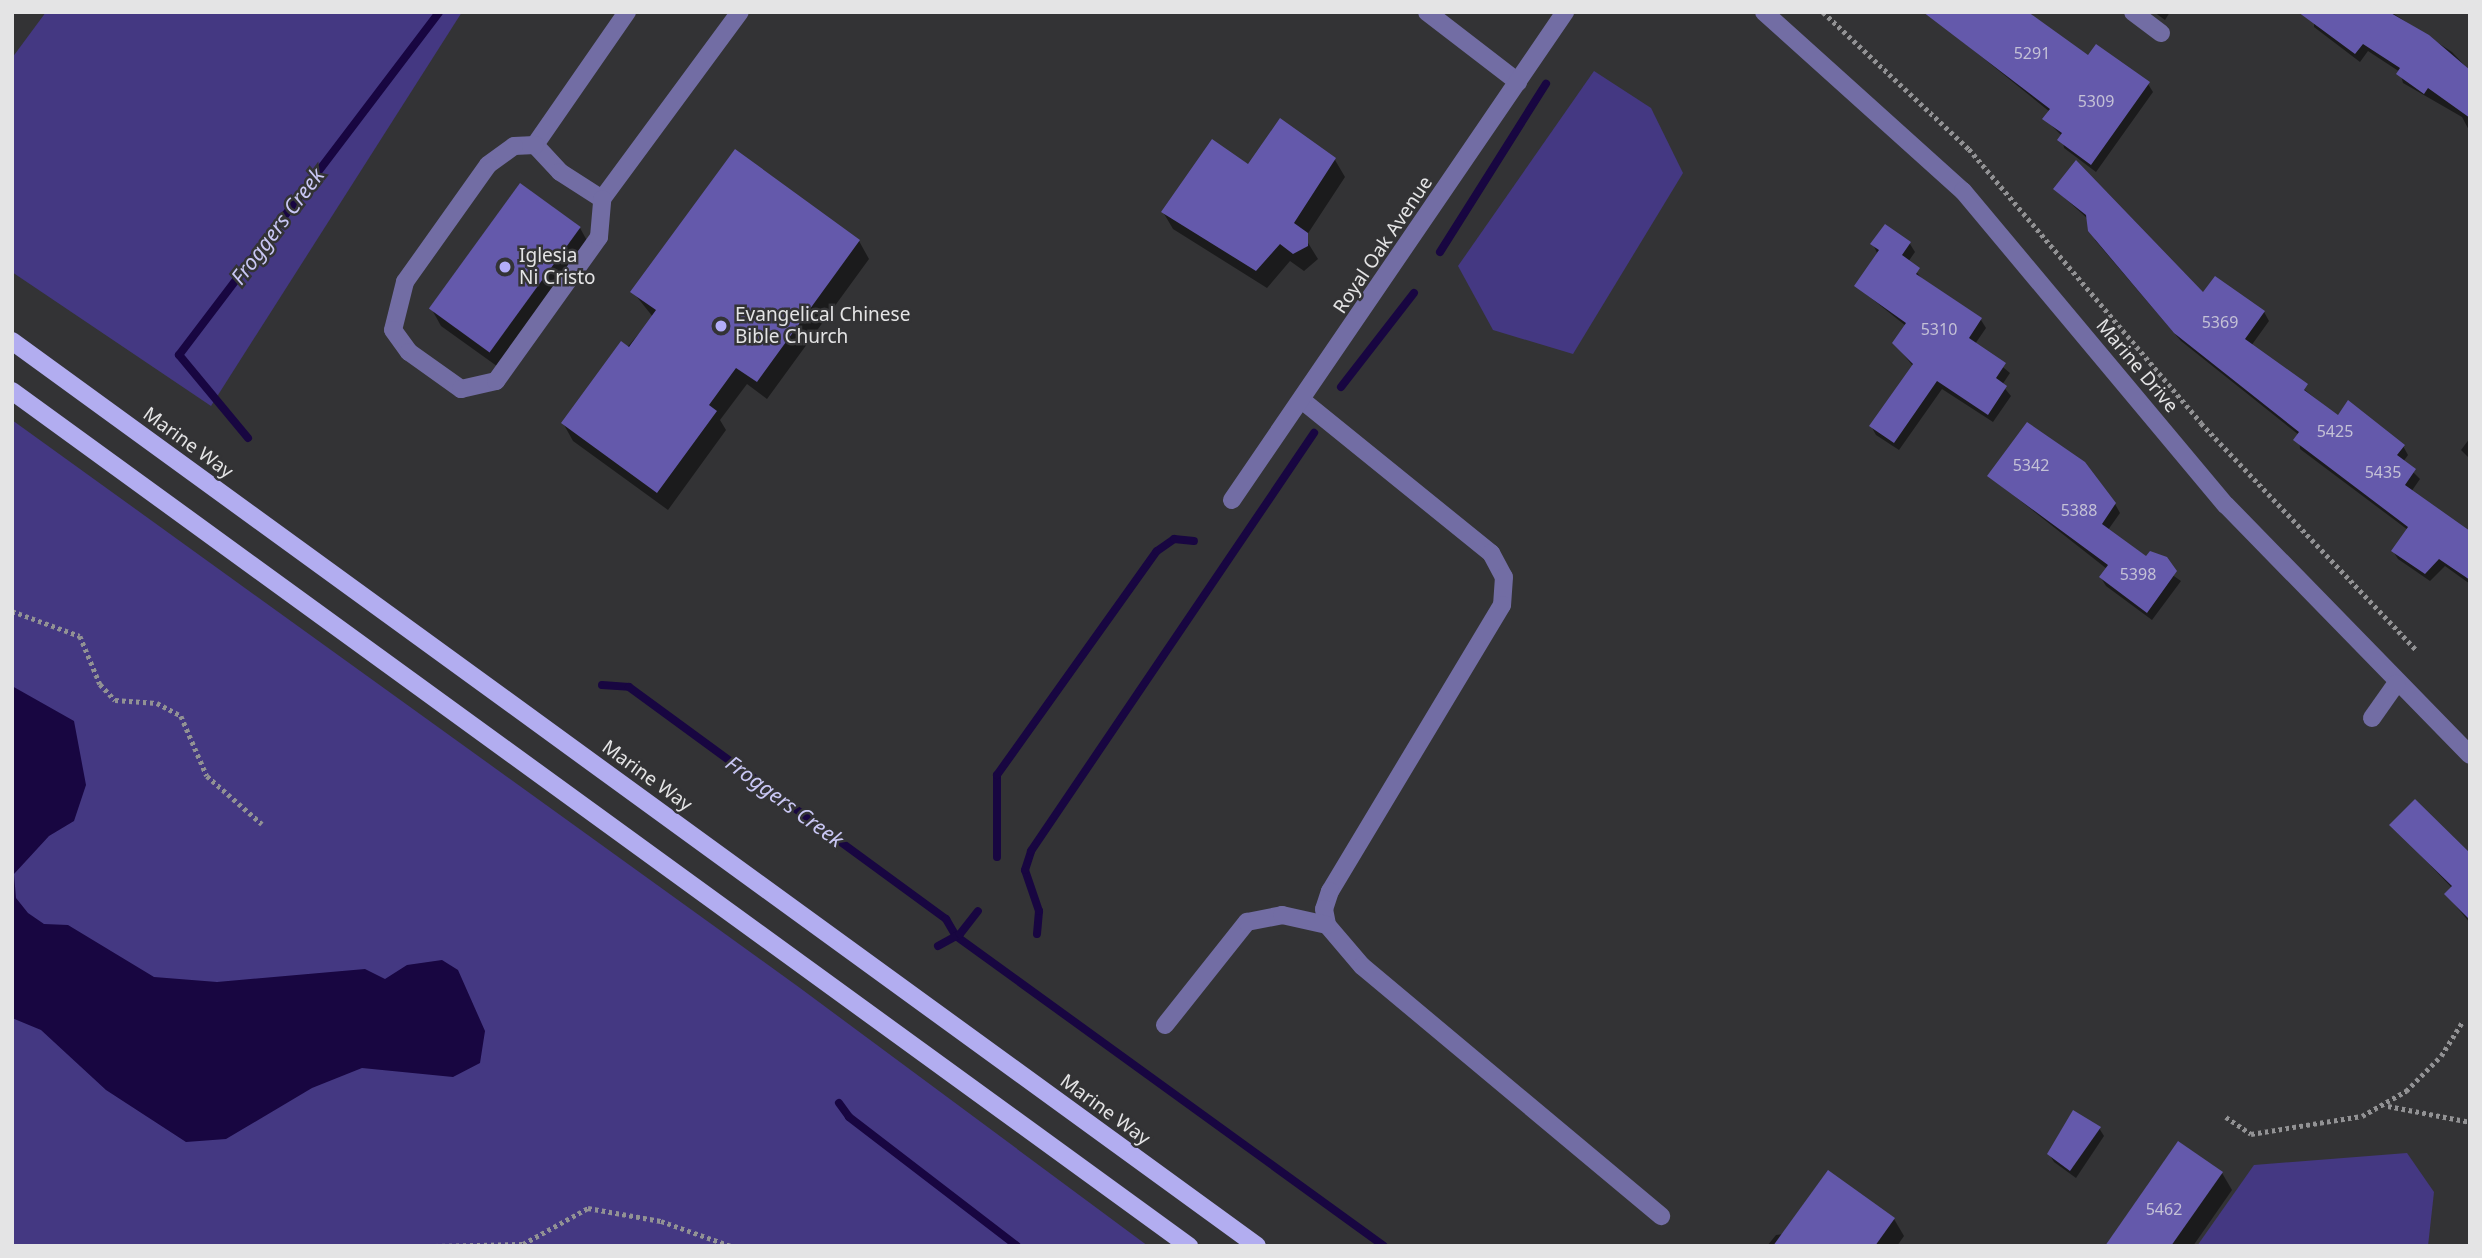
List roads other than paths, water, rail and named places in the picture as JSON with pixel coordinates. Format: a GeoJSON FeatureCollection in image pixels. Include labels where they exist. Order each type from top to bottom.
{"type":"FeatureCollection","features":[{"type":"Feature","properties":{"kind":"main road","name":"Marine Way"},"geometry":{"type":"LineString","coordinates":[[12,341],[1257,1246]]}},
{"type":"Feature","properties":{"kind":"main road"},"geometry":{"type":"LineString","coordinates":[[12,391],[1189,1246]]}},
{"type":"Feature","properties":{"kind":"street"},"geometry":{"type":"LineString","coordinates":[[535,145],[627,12]]}},
{"type":"Feature","properties":{"kind":"street"},"geometry":{"type":"LineString","coordinates":[[602,199],[560,172],[535,145],[514,146],[488,164],[405,282],[393,330],[409,352],[461,389],[496,381],[599,237],[602,199],[740,12]]}},
{"type":"Feature","properties":{"kind":"street"},"geometry":{"type":"LineString","coordinates":[[1427,12],[1518,82]]}},
{"type":"Feature","properties":{"kind":"street","name":"Royal Oak Avenue"},"geometry":{"type":"LineString","coordinates":[[1232,500],[1303,401],[1565,12]]}},
{"type":"Feature","properties":{"kind":"street","name":"Marine Drive"},"geometry":{"type":"LineString","coordinates":[[1764,12],[1964,191],[2227,505],[2396,684],[2470,755]]}},
{"type":"Feature","properties":{"kind":"street"},"geometry":{"type":"LineString","coordinates":[[2133,12],[2161,33]]}},
{"type":"Feature","properties":{"kind":"street"},"geometry":{"type":"LineString","coordinates":[[1303,401],[1491,553],[1504,577],[1502,605],[1330,891],[1324,909],[1327,925],[1362,966],[1661,1216]]}},
{"type":"Feature","properties":{"kind":"street"},"geometry":{"type":"LineString","coordinates":[[2372,718],[2396,684]]}},
{"type":"Feature","properties":{"kind":"street"},"geometry":{"type":"LineString","coordinates":[[1165,1024],[1247,922],[1282,915],[1327,925]]}},
{"type":"Feature","properties":{"kind":"waterway","name":"Froggers Creek"},"geometry":{"type":"LineString","coordinates":[[248,438],[179,355],[439,12]]}},
{"type":"Feature","properties":{"kind":"waterway"},"geometry":{"type":"LineString","coordinates":[[1440,252],[1546,84]]}},
{"type":"Feature","properties":{"kind":"waterway"},"geometry":{"type":"LineString","coordinates":[[1341,387],[1414,293]]}},
{"type":"Feature","properties":{"kind":"waterway"},"geometry":{"type":"LineString","coordinates":[[1037,934],[1039,911],[1025,870],[1031,851],[1314,433]]}},
{"type":"Feature","properties":{"kind":"waterway"},"geometry":{"type":"LineString","coordinates":[[997,857],[997,775],[1157,551],[1174,539],[1194,541]]}},
{"type":"Feature","properties":{"kind":"waterway"},"geometry":{"type":"LineString","coordinates":[[602,685],[629,687],[946,919],[956,936],[1384,1246]]}},
{"type":"Feature","properties":{"kind":"waterway"},"geometry":{"type":"LineString","coordinates":[[938,946],[960,934],[978,911]]}},
{"type":"Feature","properties":{"kind":"waterway","name":"Froggers Creek"},"geometry":{"type":"LineString","coordinates":[[839,1103],[849,1117],[1017,1246]]}},
{"type":"Feature","properties":{"kind":"place","name":"Iglesia Ni Cristo"},"geometry":{"type":"Point","coordinates":[505,267]}},
{"type":"Feature","properties":{"kind":"place","name":"Evangelical Chinese Bible Church"},"geometry":{"type":"Point","coordinates":[721,326]}}]}
